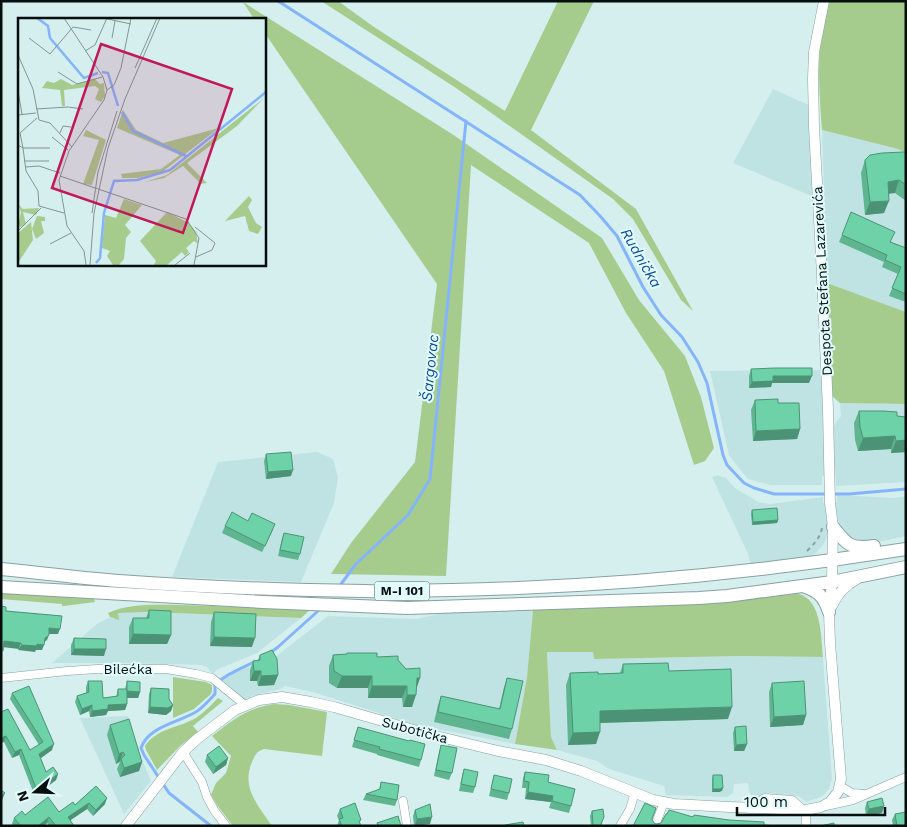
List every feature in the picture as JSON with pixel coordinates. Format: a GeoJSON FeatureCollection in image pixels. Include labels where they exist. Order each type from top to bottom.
{"type":"FeatureCollection","features":[{"type":"Feature","properties":{"kind":"main road"},"geometry":{"type":"LineString","coordinates":[[833,527],[846,542],[859,548],[906,541]]}},
{"type":"Feature","properties":{"kind":"main road","name":"M-I 101"},"geometry":{"type":"LineString","coordinates":[[1,569],[120,581],[263,588],[368,591],[483,590],[639,582],[833,561],[906,549]]}},
{"type":"Feature","properties":{"kind":"main road","name":"M-I 101"},"geometry":{"type":"LineString","coordinates":[[1,587],[262,602],[408,608],[727,596],[832,582],[906,567]]}},
{"type":"Feature","properties":{"kind":"main road"},"geometry":{"type":"LineString","coordinates":[[803,586],[819,593],[827,604],[829,612]]}},
{"type":"Feature","properties":{"kind":"street","name":"Despota Stefana Lazarevića"},"geometry":{"type":"LineString","coordinates":[[824,1],[814,52],[813,79],[826,352],[830,503],[833,527],[833,561],[829,612],[830,643],[840,786]]}},
{"type":"Feature","properties":{"kind":"street"},"geometry":{"type":"LineString","coordinates":[[802,564],[823,556],[833,541]]}},
{"type":"Feature","properties":{"kind":"street"},"geometry":{"type":"LineString","coordinates":[[829,612],[836,596],[841,590],[860,577]]}},
{"type":"Feature","properties":{"kind":"street","name":"Bilećka"},"geometry":{"type":"LineString","coordinates":[[1,678],[66,671],[166,669],[212,678],[246,705]]}},
{"type":"Feature","properties":{"kind":"street","name":"Subotička"},"geometry":{"type":"LineString","coordinates":[[126,826],[183,752],[196,739],[230,713],[246,705],[259,700],[282,697],[311,702],[498,751],[546,760],[664,802],[804,810],[847,802],[906,777]]}},
{"type":"Feature","properties":{"kind":"street"},"geometry":{"type":"LineString","coordinates":[[183,752],[202,782],[214,810],[226,826]]}},
{"type":"Feature","properties":{"kind":"street"},"geometry":{"type":"LineString","coordinates":[[820,807],[834,798],[840,786],[852,793],[868,794]]}},
{"type":"Feature","properties":{"kind":"street"},"geometry":{"type":"LineString","coordinates":[[620,826],[630,809],[635,792]]}},
{"type":"Feature","properties":{"kind":"street"},"geometry":{"type":"LineString","coordinates":[[403,801],[407,826]]}},
{"type":"Feature","properties":{"kind":"street"},"geometry":{"type":"LineString","coordinates":[[655,826],[664,802]]}},
{"type":"Feature","properties":{"kind":"street"},"geometry":{"type":"LineString","coordinates":[[804,810],[806,826]]}},
{"type":"Feature","properties":{"kind":"shaded area"},"geometry":{"type":"Polygon","coordinates":[[[773,89],[811,106],[814,197],[733,163],[773,89]]]}},
{"type":"Feature","properties":{"kind":"shaded area"},"geometry":{"type":"Polygon","coordinates":[[[822,130],[898,149],[906,153],[906,312],[827,283],[822,130]]]}},
{"type":"Feature","properties":{"kind":"shaded area"},"geometry":{"type":"Polygon","coordinates":[[[824,370],[825,476],[822,476],[822,485],[771,485],[748,479],[729,455],[710,371],[824,370]]]}},
{"type":"Feature","properties":{"kind":"shaded area"},"geometry":{"type":"Polygon","coordinates":[[[840,403],[906,404],[906,482],[836,486],[833,428],[841,416],[840,403]]]}},
{"type":"Feature","properties":{"kind":"shaded area"},"geometry":{"type":"Polygon","coordinates":[[[317,452],[333,459],[338,477],[334,503],[301,582],[172,577],[218,462],[317,452]]]}},
{"type":"Feature","properties":{"kind":"shaded area"},"geometry":{"type":"Polygon","coordinates":[[[718,475],[726,478],[735,488],[758,502],[770,504],[823,497],[823,503],[827,503],[828,527],[823,545],[815,554],[804,558],[751,566],[748,554],[712,477],[718,475]]]}},
{"type":"Feature","properties":{"kind":"shaded area"},"geometry":{"type":"Polygon","coordinates":[[[837,495],[895,498],[906,496],[906,536],[878,542],[853,541],[839,526],[835,503],[837,503],[837,495]]]}},
{"type":"Feature","properties":{"kind":"shaded area"},"geometry":{"type":"Polygon","coordinates":[[[462,609],[533,610],[527,677],[515,744],[416,725],[313,692],[285,686],[281,689],[252,696],[245,700],[221,681],[231,674],[275,657],[328,616],[416,619],[462,609]]]}},
{"type":"Feature","properties":{"kind":"shaded area"},"geometry":{"type":"Polygon","coordinates":[[[148,612],[301,618],[257,653],[216,670],[213,675],[207,667],[201,665],[52,663],[97,624],[110,617],[114,619],[118,613],[148,612]]]}},
{"type":"Feature","properties":{"kind":"shaded area"},"geometry":{"type":"Polygon","coordinates":[[[547,652],[593,652],[594,659],[740,656],[823,657],[832,779],[829,789],[824,795],[806,802],[799,796],[765,793],[758,799],[751,795],[748,783],[734,784],[733,793],[727,797],[666,795],[664,786],[609,769],[597,761],[557,750],[551,737],[547,652]]]}},
{"type":"Feature","properties":{"kind":"shaded area"},"geometry":{"type":"Polygon","coordinates":[[[128,716],[133,738],[151,781],[124,814],[80,718],[128,716]]]}},
{"type":"Feature","properties":{"kind":"green space"},"geometry":{"type":"Polygon","coordinates":[[[321,1],[338,1],[374,27],[505,111],[558,1],[594,1],[531,130],[636,209],[693,311],[681,300],[633,219],[613,199],[456,88],[321,1]]]}},
{"type":"Feature","properties":{"kind":"green space"},"geometry":{"type":"Polygon","coordinates":[[[829,1],[906,1],[906,153],[898,149],[822,130],[819,65],[822,33],[829,1]]]}},
{"type":"Feature","properties":{"kind":"green space"},"geometry":{"type":"Polygon","coordinates":[[[243,2],[452,134],[602,238],[639,300],[685,356],[701,397],[714,448],[705,461],[694,465],[664,371],[626,313],[589,243],[471,165],[446,576],[331,574],[351,543],[415,462],[437,284],[265,33],[265,18],[253,18],[243,2]]]}},
{"type":"Feature","properties":{"kind":"green space"},"geometry":{"type":"Polygon","coordinates":[[[827,283],[906,312],[906,404],[840,403],[832,396],[827,283]]]}},
{"type":"Feature","properties":{"kind":"green space"},"geometry":{"type":"Polygon","coordinates":[[[1,593],[94,599],[95,602],[62,606],[62,604],[1,599],[1,593]]]}},
{"type":"Feature","properties":{"kind":"green space"},"geometry":{"type":"Polygon","coordinates":[[[791,593],[807,598],[816,612],[821,630],[823,657],[740,656],[594,659],[593,652],[547,652],[551,737],[557,750],[515,744],[527,677],[533,610],[698,603],[791,593]]]}},
{"type":"Feature","properties":{"kind":"green space"},"geometry":{"type":"Polygon","coordinates":[[[180,605],[311,609],[301,618],[148,612],[118,613],[119,620],[110,617],[108,613],[134,606],[180,605]]]}},
{"type":"Feature","properties":{"kind":"green space"},"geometry":{"type":"Polygon","coordinates":[[[173,677],[206,682],[212,685],[211,694],[194,709],[173,718],[173,677]]]}},
{"type":"Feature","properties":{"kind":"green space"},"geometry":{"type":"Polygon","coordinates":[[[218,698],[223,701],[193,726],[198,732],[180,746],[157,770],[145,746],[150,740],[161,732],[197,717],[218,698]]]}},
{"type":"Feature","properties":{"kind":"green space"},"geometry":{"type":"Polygon","coordinates":[[[274,704],[327,712],[322,756],[264,749],[258,752],[249,771],[250,788],[272,826],[233,826],[211,795],[216,783],[226,773],[231,756],[212,736],[226,725],[256,708],[274,704]]]}},
{"type":"Feature","properties":{"kind":"building"},"geometry":{"type":"Polygon","coordinates":[[[906,153],[906,185],[899,180],[888,182],[889,201],[870,202],[865,160],[870,155],[906,153]]]}},
{"type":"Feature","properties":{"kind":"building"},"geometry":{"type":"Polygon","coordinates":[[[851,212],[895,232],[890,242],[906,248],[906,294],[892,288],[901,267],[885,260],[887,255],[842,235],[851,212]]]}},
{"type":"Feature","properties":{"kind":"building"},"geometry":{"type":"Polygon","coordinates":[[[812,368],[812,376],[773,376],[773,381],[752,382],[751,369],[812,368]]]}},
{"type":"Feature","properties":{"kind":"building"},"geometry":{"type":"Polygon","coordinates":[[[778,399],[778,403],[799,403],[800,429],[756,431],[755,400],[778,399]]]}},
{"type":"Feature","properties":{"kind":"building"},"geometry":{"type":"Polygon","coordinates":[[[859,411],[897,412],[897,416],[906,417],[906,440],[896,441],[895,436],[863,438],[859,411]]]}},
{"type":"Feature","properties":{"kind":"building"},"geometry":{"type":"Polygon","coordinates":[[[291,452],[293,470],[268,472],[266,454],[291,452]]]}},
{"type":"Feature","properties":{"kind":"building"},"geometry":{"type":"Polygon","coordinates":[[[777,508],[778,520],[753,522],[752,510],[777,508]]]}},
{"type":"Feature","properties":{"kind":"building"},"geometry":{"type":"Polygon","coordinates":[[[232,512],[248,521],[252,513],[275,524],[265,546],[225,526],[232,512]]]}},
{"type":"Feature","properties":{"kind":"building"},"geometry":{"type":"Polygon","coordinates":[[[284,533],[304,537],[300,554],[280,550],[284,533]]]}},
{"type":"Feature","properties":{"kind":"building"},"geometry":{"type":"Polygon","coordinates":[[[1,606],[6,607],[6,611],[62,616],[60,629],[49,628],[49,635],[45,638],[44,645],[21,645],[21,643],[4,641],[3,651],[1,651],[1,606]]]}},
{"type":"Feature","properties":{"kind":"building"},"geometry":{"type":"Polygon","coordinates":[[[149,610],[171,611],[171,635],[133,634],[133,618],[149,618],[149,610]]]}},
{"type":"Feature","properties":{"kind":"building"},"geometry":{"type":"Polygon","coordinates":[[[214,612],[256,614],[255,638],[214,637],[214,612]]]}},
{"type":"Feature","properties":{"kind":"building"},"geometry":{"type":"Polygon","coordinates":[[[74,638],[106,639],[106,649],[74,649],[74,638]]]}},
{"type":"Feature","properties":{"kind":"building"},"geometry":{"type":"Polygon","coordinates":[[[272,650],[277,659],[278,675],[261,676],[261,671],[254,671],[253,661],[260,660],[260,655],[272,650]]]}},
{"type":"Feature","properties":{"kind":"building"},"geometry":{"type":"Polygon","coordinates":[[[377,653],[377,657],[398,656],[398,660],[406,669],[420,668],[420,678],[417,678],[416,695],[407,695],[407,686],[372,686],[372,676],[342,676],[334,671],[333,655],[377,653]]]}},
{"type":"Feature","properties":{"kind":"building"},"geometry":{"type":"Polygon","coordinates":[[[668,663],[669,671],[731,669],[732,707],[600,711],[600,732],[573,733],[570,673],[623,673],[623,664],[668,663]]]}},
{"type":"Feature","properties":{"kind":"building"},"geometry":{"type":"Polygon","coordinates":[[[507,678],[523,681],[512,729],[438,712],[441,696],[500,709],[507,678]]]}},
{"type":"Feature","properties":{"kind":"building"},"geometry":{"type":"Polygon","coordinates":[[[88,681],[102,681],[103,698],[118,696],[118,689],[127,689],[127,704],[108,705],[108,709],[92,711],[92,705],[82,709],[77,696],[89,692],[88,681]]]}},
{"type":"Feature","properties":{"kind":"building"},"geometry":{"type":"Polygon","coordinates":[[[127,681],[140,682],[140,692],[127,691],[127,681]]]}},
{"type":"Feature","properties":{"kind":"building"},"geometry":{"type":"Polygon","coordinates":[[[804,681],[806,715],[774,717],[772,683],[804,681]]]}},
{"type":"Feature","properties":{"kind":"building"},"geometry":{"type":"Polygon","coordinates":[[[29,686],[54,744],[39,754],[46,772],[53,767],[58,774],[42,786],[36,788],[21,749],[15,752],[6,736],[1,738],[1,712],[8,709],[30,750],[43,742],[12,693],[29,686]]]}},
{"type":"Feature","properties":{"kind":"building"},"geometry":{"type":"Polygon","coordinates":[[[151,688],[169,689],[169,699],[173,705],[168,708],[150,707],[151,688]]]}},
{"type":"Feature","properties":{"kind":"building"},"geometry":{"type":"Polygon","coordinates":[[[129,719],[142,762],[124,768],[121,759],[125,755],[123,752],[119,754],[110,725],[129,719]]]}},
{"type":"Feature","properties":{"kind":"building"},"geometry":{"type":"Polygon","coordinates":[[[746,726],[747,744],[736,745],[735,727],[746,726]]]}},
{"type":"Feature","properties":{"kind":"building"},"geometry":{"type":"Polygon","coordinates":[[[358,727],[425,744],[421,760],[354,740],[358,727]]]}},
{"type":"Feature","properties":{"kind":"building"},"geometry":{"type":"Polygon","coordinates":[[[441,745],[457,748],[452,773],[436,770],[441,745]]]}},
{"type":"Feature","properties":{"kind":"building"},"geometry":{"type":"Polygon","coordinates":[[[219,746],[228,758],[216,767],[207,755],[219,746]]]}},
{"type":"Feature","properties":{"kind":"building"},"geometry":{"type":"Polygon","coordinates":[[[464,769],[478,772],[475,787],[461,784],[464,769]]]}},
{"type":"Feature","properties":{"kind":"building"},"geometry":{"type":"Polygon","coordinates":[[[525,772],[549,775],[548,782],[575,789],[571,806],[552,801],[553,796],[528,792],[529,782],[524,781],[525,772]]]}},
{"type":"Feature","properties":{"kind":"building"},"geometry":{"type":"Polygon","coordinates":[[[494,775],[512,779],[509,793],[491,789],[494,775]]]}},
{"type":"Feature","properties":{"kind":"building"},"geometry":{"type":"Polygon","coordinates":[[[713,775],[722,775],[723,788],[713,789],[713,775]]]}},
{"type":"Feature","properties":{"kind":"building"},"geometry":{"type":"Polygon","coordinates":[[[381,782],[399,785],[397,800],[366,794],[380,789],[381,782]]]}},
{"type":"Feature","properties":{"kind":"building"},"geometry":{"type":"Polygon","coordinates":[[[96,786],[107,798],[96,810],[89,803],[68,817],[74,826],[56,826],[49,817],[38,826],[21,826],[14,818],[22,811],[25,815],[48,797],[59,812],[73,802],[75,805],[96,786]]]}},
{"type":"Feature","properties":{"kind":"building"},"geometry":{"type":"Polygon","coordinates":[[[882,798],[884,806],[869,809],[867,802],[882,798]]]}},
{"type":"Feature","properties":{"kind":"building"},"geometry":{"type":"Polygon","coordinates":[[[355,803],[361,820],[359,821],[361,826],[342,826],[339,819],[343,818],[340,809],[355,803]]]}},
{"type":"Feature","properties":{"kind":"building"},"geometry":{"type":"Polygon","coordinates":[[[645,803],[656,808],[652,819],[656,824],[661,823],[669,810],[693,817],[694,815],[764,822],[764,825],[777,826],[633,826],[645,803]]]}},
{"type":"Feature","properties":{"kind":"building"},"geometry":{"type":"Polygon","coordinates":[[[430,804],[432,817],[417,819],[415,810],[430,804]]]}},
{"type":"Feature","properties":{"kind":"building"},"geometry":{"type":"Polygon","coordinates":[[[603,809],[604,817],[600,826],[593,826],[592,811],[603,809]]]}},
{"type":"Feature","properties":{"kind":"building"},"geometry":{"type":"Polygon","coordinates":[[[906,812],[906,826],[897,826],[895,814],[906,812]]]}},
{"type":"Feature","properties":{"kind":"building"},"geometry":{"type":"Polygon","coordinates":[[[398,816],[401,826],[378,826],[377,823],[398,816]]]}},
{"type":"Feature","properties":{"kind":"building"},"geometry":{"type":"Polygon","coordinates":[[[523,822],[524,826],[505,825],[523,822]]]}},
{"type":"Feature","properties":{"kind":"building"},"geometry":{"type":"Polygon","coordinates":[[[834,823],[834,826],[820,826],[834,823]]]}},
{"type":"Feature","properties":{"kind":"waterway","name":"Rudnička"},"geometry":{"type":"LineString","coordinates":[[278,1],[580,195],[617,236],[643,287],[661,315],[682,337],[698,362],[707,383],[723,455],[727,465],[744,483],[774,494],[849,494],[906,489]]}},
{"type":"Feature","properties":{"kind":"waterway","name":"Šargovac"},"geometry":{"type":"LineString","coordinates":[[341,584],[356,564],[408,515],[430,479],[466,121]]}},
{"type":"Feature","properties":{"kind":"waterway"},"geometry":{"type":"LineString","coordinates":[[270,653],[318,611]]}},
{"type":"Feature","properties":{"kind":"waterway"},"geometry":{"type":"LineString","coordinates":[[211,826],[169,793],[141,748],[156,730],[194,713],[202,707],[215,694],[215,685],[219,681],[254,662]]}}]}
